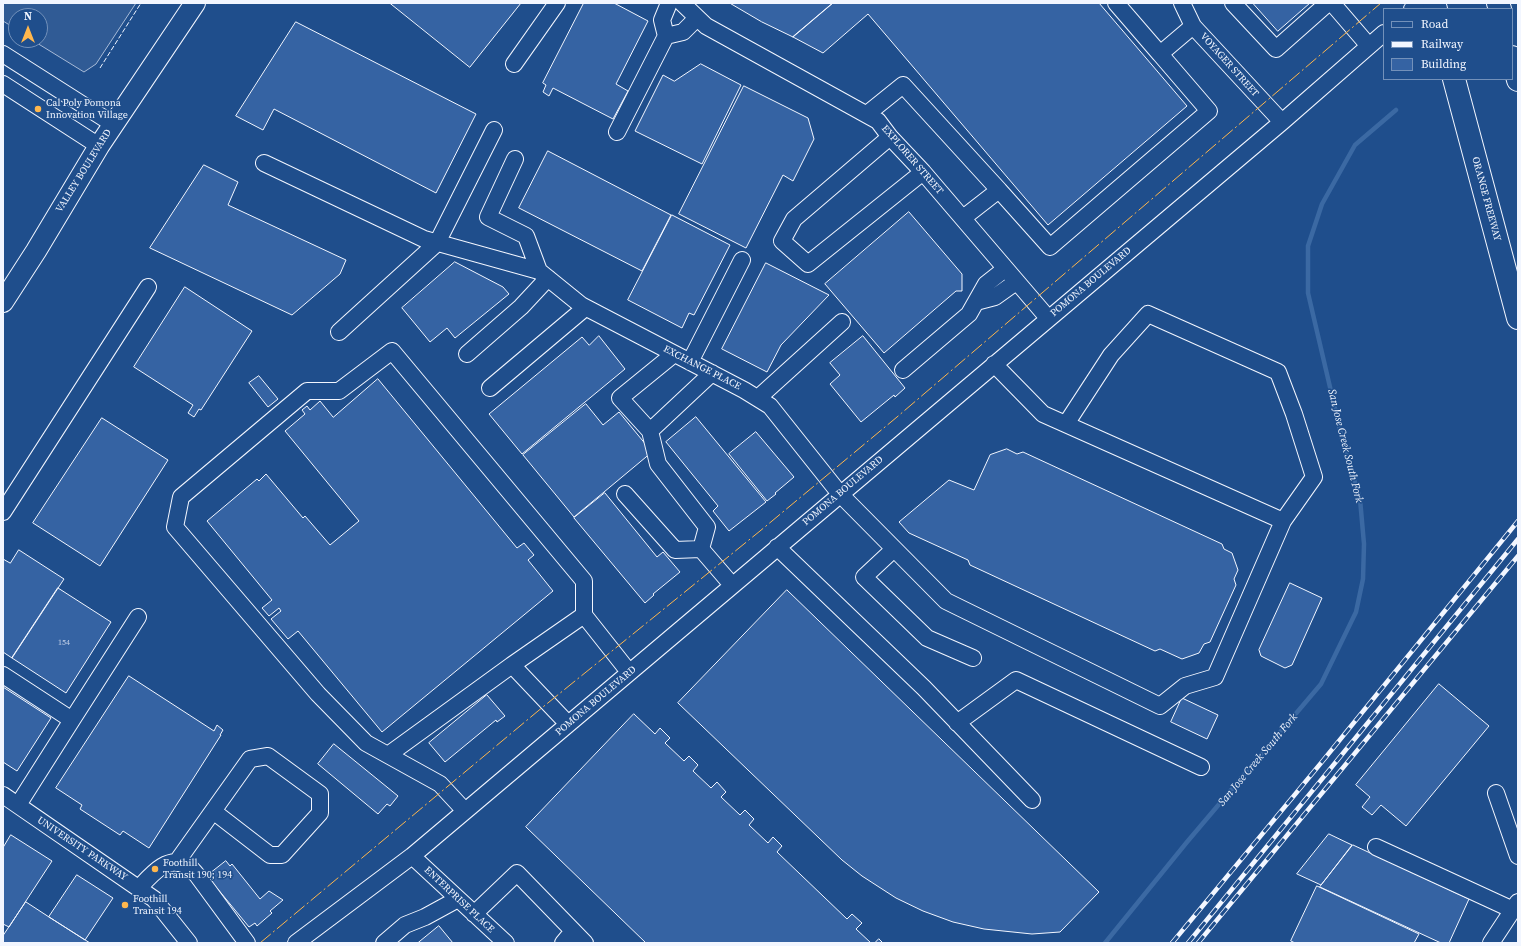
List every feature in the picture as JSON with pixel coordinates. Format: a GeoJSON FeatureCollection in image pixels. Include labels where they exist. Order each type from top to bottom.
{"type":"FeatureCollection","features":[{"type":"Feature","properties":{"kind":"highway"},"geometry":{"type":"LineString","coordinates":[[1513,61],[1518,80]]}},
{"type":"Feature","properties":{"kind":"highway","name":"ORANGE FREEWAY"},"geometry":{"type":"LineString","coordinates":[[1454,80],[1518,318]]}},
{"type":"Feature","properties":{"kind":"main road","name":"VALLEY BOULEVARD"},"geometry":{"type":"LineString","coordinates":[[3,302],[36,251],[113,124],[195,3]]}},
{"type":"Feature","properties":{"kind":"street"},"geometry":{"type":"LineString","coordinates":[[514,64],[558,3]]}},
{"type":"Feature","properties":{"kind":"street"},"geometry":{"type":"LineString","coordinates":[[617,132],[666,36],[662,20],[669,3]]}},
{"type":"Feature","properties":{"kind":"street","name":"EXPLORER STREET"},"geometry":{"type":"LineString","coordinates":[[682,3],[706,26],[878,121],[890,137],[923,172],[1048,318]]}},
{"type":"Feature","properties":{"kind":"street"},"geometry":{"type":"LineString","coordinates":[[867,114],[904,85],[1050,247],[1209,111],[1116,3]]}},
{"type":"Feature","properties":{"kind":"street","name":"VOYAGER STREET"},"geometry":{"type":"LineString","coordinates":[[1182,3],[1193,26],[1282,122]]}},
{"type":"Feature","properties":{"kind":"street"},"geometry":{"type":"LineString","coordinates":[[1233,3],[1276,49],[1328,3]]}},
{"type":"Feature","properties":{"kind":"street"},"geometry":{"type":"LineString","coordinates":[[1332,3],[1369,46]]}},
{"type":"Feature","properties":{"kind":"street"},"geometry":{"type":"LineString","coordinates":[[666,36],[683,32],[697,18]]}},
{"type":"Feature","properties":{"kind":"street"},"geometry":{"type":"LineString","coordinates":[[1160,54],[1193,26]]}},
{"type":"Feature","properties":{"kind":"street","name":"POMONA BOULEVARD"},"geometry":{"type":"LineString","coordinates":[[296,943],[412,856],[1282,122],[1383,34]]}},
{"type":"Feature","properties":{"kind":"street"},"geometry":{"type":"LineString","coordinates":[[3,54],[113,124]]}},
{"type":"Feature","properties":{"kind":"street"},"geometry":{"type":"LineString","coordinates":[[3,84],[99,146]]}},
{"type":"Feature","properties":{"kind":"street"},"geometry":{"type":"LineString","coordinates":[[339,332],[437,243],[494,130]]}},
{"type":"Feature","properties":{"kind":"street"},"geometry":{"type":"LineString","coordinates":[[890,137],[794,219],[782,242],[808,264],[923,172]]}},
{"type":"Feature","properties":{"kind":"street"},"geometry":{"type":"LineString","coordinates":[[515,159],[488,217],[526,236],[544,275]]}},
{"type":"Feature","properties":{"kind":"street"},"geometry":{"type":"LineString","coordinates":[[264,163],[424,239],[544,275]]}},
{"type":"Feature","properties":{"kind":"street"},"geometry":{"type":"LineString","coordinates":[[963,218],[999,190]]}},
{"type":"Feature","properties":{"kind":"street"},"geometry":{"type":"LineString","coordinates":[[690,362],[742,260]]}},
{"type":"Feature","properties":{"kind":"street"},"geometry":{"type":"LineString","coordinates":[[903,370],[969,314],[986,284],[1005,269]]}},
{"type":"Feature","properties":{"kind":"street"},"geometry":{"type":"LineString","coordinates":[[467,354],[521,307],[544,275]]}},
{"type":"Feature","properties":{"kind":"street","name":"EXCHANGE PLACE"},"geometry":{"type":"LineString","coordinates":[[544,275],[585,308],[712,373],[770,406],[840,494],[946,601],[1160,706],[1185,686],[1216,677],[1282,521]]}},
{"type":"Feature","properties":{"kind":"street"},"geometry":{"type":"LineString","coordinates":[[976,302],[995,297],[1016,282]]}},
{"type":"Feature","properties":{"kind":"street"},"geometry":{"type":"LineString","coordinates":[[3,512],[148,287]]}},
{"type":"Feature","properties":{"kind":"street"},"geometry":{"type":"LineString","coordinates":[[490,388],[585,308]]}},
{"type":"Feature","properties":{"kind":"street"},"geometry":{"type":"LineString","coordinates":[[994,364],[1044,414],[1066,424],[1282,521],[1314,477],[1294,414],[1278,372],[1148,314],[1111,355],[1066,424]]}},
{"type":"Feature","properties":{"kind":"street"},"geometry":{"type":"LineString","coordinates":[[758,398],[842,322]]}},
{"type":"Feature","properties":{"kind":"street"},"geometry":{"type":"LineString","coordinates":[[465,811],[440,784],[366,743],[318,694],[175,528],[181,497],[307,392],[339,392],[392,351],[584,581],[584,615],[629,672]]}},
{"type":"Feature","properties":{"kind":"street"},"geometry":{"type":"LineString","coordinates":[[674,354],[620,398],[650,431],[658,464],[707,527],[701,549]]}},
{"type":"Feature","properties":{"kind":"street"},"geometry":{"type":"LineString","coordinates":[[650,431],[712,373]]}},
{"type":"Feature","properties":{"kind":"street"},"geometry":{"type":"LineString","coordinates":[[625,494],[676,550],[701,549]]}},
{"type":"Feature","properties":{"kind":"street"},"geometry":{"type":"LineString","coordinates":[[777,547],[924,688],[1032,800]]}},
{"type":"Feature","properties":{"kind":"street"},"geometry":{"type":"LineString","coordinates":[[701,549],[732,585]]}},
{"type":"Feature","properties":{"kind":"street"},"geometry":{"type":"LineString","coordinates":[[894,549],[864,576],[926,638],[973,658]]}},
{"type":"Feature","properties":{"kind":"street"},"geometry":{"type":"LineString","coordinates":[[388,755],[584,615]]}},
{"type":"Feature","properties":{"kind":"street"},"geometry":{"type":"LineString","coordinates":[[8,801],[72,720],[138,616]]}},
{"type":"Feature","properties":{"kind":"street"},"geometry":{"type":"LineString","coordinates":[[512,665],[568,724]]}},
{"type":"Feature","properties":{"kind":"street"},"geometry":{"type":"LineString","coordinates":[[3,675],[72,720]]}},
{"type":"Feature","properties":{"kind":"street"},"geometry":{"type":"LineString","coordinates":[[957,723],[1016,680],[1202,767]]}},
{"type":"Feature","properties":{"kind":"street"},"geometry":{"type":"LineString","coordinates":[[176,863],[213,811],[250,759],[268,756],[320,794],[320,813],[282,855],[270,855],[213,811]]}},
{"type":"Feature","properties":{"kind":"street"},"geometry":{"type":"LineString","coordinates":[[1496,793],[1518,856]]}},
{"type":"Feature","properties":{"kind":"street","name":"UNIVERSITY PARKWAY"},"geometry":{"type":"LineString","coordinates":[[8,801],[154,898],[189,943]]}},
{"type":"Feature","properties":{"kind":"street"},"geometry":{"type":"LineString","coordinates":[[1376,847],[1468,891],[1515,906],[1491,943]]}},
{"type":"Feature","properties":{"kind":"street","name":"ENTERPRISE PLACE"},"geometry":{"type":"LineString","coordinates":[[412,856],[506,943]]}},
{"type":"Feature","properties":{"kind":"street"},"geometry":{"type":"LineString","coordinates":[[139,888],[152,873],[162,865],[176,863],[187,865],[197,875],[247,943]]}},
{"type":"Feature","properties":{"kind":"street"},"geometry":{"type":"LineString","coordinates":[[474,914],[516,873],[568,937],[585,943]]}},
{"type":"Feature","properties":{"kind":"street"},"geometry":{"type":"LineString","coordinates":[[384,943],[405,925],[425,917],[458,898]]}},
{"type":"Feature","properties":{"kind":"shaded area"},"geometry":{"type":"Polygon","coordinates":[[[3,3],[136,3],[96,64],[84,72],[45,48],[48,48],[48,8],[8,8],[8,24],[3,21],[3,3]]]}},
{"type":"Feature","properties":{"kind":"building"},"geometry":{"type":"Polygon","coordinates":[[[390,3],[521,3],[470,67],[390,3]]]}},
{"type":"Feature","properties":{"kind":"building"},"geometry":{"type":"Polygon","coordinates":[[[584,3],[614,3],[648,21],[616,84],[628,91],[613,119],[553,88],[549,96],[543,92],[546,85],[543,83],[584,3]]]}},
{"type":"Feature","properties":{"kind":"building"},"geometry":{"type":"Polygon","coordinates":[[[730,3],[833,3],[793,37],[762,22],[730,3]]]}},
{"type":"Feature","properties":{"kind":"building"},"geometry":{"type":"Polygon","coordinates":[[[833,3],[1099,3],[1187,106],[1048,225],[868,14],[823,53],[793,37],[833,3]]]}},
{"type":"Feature","properties":{"kind":"building"},"geometry":{"type":"Polygon","coordinates":[[[1253,3],[1310,3],[1278,31],[1253,3]]]}},
{"type":"Feature","properties":{"kind":"building"},"geometry":{"type":"Polygon","coordinates":[[[296,22],[476,114],[436,193],[274,109],[263,130],[236,116],[296,22]]]}},
{"type":"Feature","properties":{"kind":"building"},"geometry":{"type":"Polygon","coordinates":[[[701,64],[741,85],[702,164],[635,131],[663,75],[674,81],[701,64]]]}},
{"type":"Feature","properties":{"kind":"building"},"geometry":{"type":"Polygon","coordinates":[[[744,86],[808,118],[814,139],[793,181],[783,175],[746,248],[679,214],[744,86]]]}},
{"type":"Feature","properties":{"kind":"building"},"geometry":{"type":"Polygon","coordinates":[[[548,151],[671,215],[642,271],[519,208],[548,151]]]}},
{"type":"Feature","properties":{"kind":"building"},"geometry":{"type":"Polygon","coordinates":[[[204,165],[238,182],[228,205],[346,260],[340,274],[292,315],[150,248],[204,165]]]}},
{"type":"Feature","properties":{"kind":"building"},"geometry":{"type":"Polygon","coordinates":[[[909,212],[962,274],[962,291],[956,291],[884,353],[825,284],[909,212]]]}},
{"type":"Feature","properties":{"kind":"building"},"geometry":{"type":"Polygon","coordinates":[[[672,215],[730,245],[694,315],[689,313],[682,328],[628,300],[672,215]]]}},
{"type":"Feature","properties":{"kind":"building"},"geometry":{"type":"Polygon","coordinates":[[[455,262],[503,287],[509,294],[455,338],[447,328],[430,342],[402,308],[455,262]]]}},
{"type":"Feature","properties":{"kind":"building"},"geometry":{"type":"Polygon","coordinates":[[[766,263],[829,295],[781,345],[767,372],[722,349],[766,263]]]}},
{"type":"Feature","properties":{"kind":"building"},"geometry":{"type":"Polygon","coordinates":[[[185,287],[252,331],[201,410],[199,409],[194,417],[188,413],[193,405],[134,367],[185,287]]]}},
{"type":"Feature","properties":{"kind":"building"},"geometry":{"type":"Polygon","coordinates":[[[599,336],[625,369],[522,454],[489,414],[582,337],[589,345],[599,336]]]}},
{"type":"Feature","properties":{"kind":"building"},"geometry":{"type":"Polygon","coordinates":[[[863,336],[905,388],[861,422],[830,384],[840,375],[830,363],[863,336]]]}},
{"type":"Feature","properties":{"kind":"building"},"geometry":{"type":"Polygon","coordinates":[[[259,376],[278,399],[268,407],[249,383],[259,376]]]}},
{"type":"Feature","properties":{"kind":"building"},"geometry":{"type":"Polygon","coordinates":[[[378,379],[517,548],[524,543],[534,555],[528,560],[553,591],[382,732],[298,631],[288,639],[271,619],[281,611],[279,608],[269,616],[262,608],[272,600],[207,521],[257,479],[259,481],[266,474],[303,518],[305,516],[330,545],[359,521],[285,431],[305,414],[302,410],[307,406],[310,410],[320,401],[333,417],[378,379]]]}},
{"type":"Feature","properties":{"kind":"building"},"geometry":{"type":"Polygon","coordinates":[[[586,404],[603,425],[619,412],[652,452],[574,517],[523,455],[586,404]]]}},
{"type":"Feature","properties":{"kind":"building"},"geometry":{"type":"Polygon","coordinates":[[[696,417],[766,502],[729,531],[713,511],[718,506],[666,442],[696,417]]]}},
{"type":"Feature","properties":{"kind":"building"},"geometry":{"type":"Polygon","coordinates":[[[102,418],[168,460],[100,566],[33,523],[102,418]]]}},
{"type":"Feature","properties":{"kind":"building"},"geometry":{"type":"Polygon","coordinates":[[[756,432],[794,477],[767,501],[729,454],[756,432]]]}},
{"type":"Feature","properties":{"kind":"building"},"geometry":{"type":"Polygon","coordinates":[[[1007,449],[1017,454],[1023,452],[1222,544],[1224,549],[1232,553],[1238,570],[1234,579],[1236,585],[1210,642],[1204,644],[1199,653],[1182,659],[1160,649],[1155,651],[970,565],[968,560],[909,533],[899,522],[949,480],[974,490],[990,455],[1007,449]]]}},
{"type":"Feature","properties":{"kind":"building"},"geometry":{"type":"Polygon","coordinates":[[[605,493],[657,557],[663,552],[680,572],[653,594],[654,595],[645,603],[574,518],[605,493]]]}},
{"type":"Feature","properties":{"kind":"building"},"geometry":{"type":"Polygon","coordinates":[[[19,550],[64,579],[12,658],[3,652],[3,559],[10,563],[19,550]]]}},
{"type":"Feature","properties":{"kind":"building"},"geometry":{"type":"Polygon","coordinates":[[[1290,583],[1322,598],[1292,665],[1285,668],[1261,656],[1259,650],[1290,583]]]}},
{"type":"Feature","properties":{"kind":"building"},"geometry":{"type":"Polygon","coordinates":[[[58,588],[111,622],[66,693],[12,658],[58,588]]]}},
{"type":"Feature","properties":{"kind":"building"},"geometry":{"type":"Polygon","coordinates":[[[787,590],[1099,892],[1060,932],[1032,934],[984,929],[953,922],[923,911],[896,898],[862,876],[842,860],[678,703],[787,590]]]}},
{"type":"Feature","properties":{"kind":"building"},"geometry":{"type":"Polygon","coordinates":[[[129,676],[214,731],[217,725],[223,730],[149,848],[123,831],[120,835],[80,809],[82,805],[56,788],[129,676]]]}},
{"type":"Feature","properties":{"kind":"building"},"geometry":{"type":"Polygon","coordinates":[[[1439,684],[1489,726],[1406,826],[1381,805],[1372,815],[1362,807],[1370,797],[1356,785],[1439,684]]]}},
{"type":"Feature","properties":{"kind":"building"},"geometry":{"type":"Polygon","coordinates":[[[3,687],[51,718],[17,771],[3,762],[3,687]]]}},
{"type":"Feature","properties":{"kind":"building"},"geometry":{"type":"Polygon","coordinates":[[[487,695],[505,716],[497,722],[496,720],[445,762],[429,743],[487,695]]]}},
{"type":"Feature","properties":{"kind":"building"},"geometry":{"type":"Polygon","coordinates":[[[1182,698],[1218,715],[1207,739],[1171,722],[1182,698]]]}},
{"type":"Feature","properties":{"kind":"building"},"geometry":{"type":"Polygon","coordinates":[[[634,714],[655,734],[660,728],[670,738],[665,743],[684,761],[689,756],[698,765],[693,771],[711,788],[717,782],[726,792],[721,797],[740,815],[745,810],[754,819],[749,825],[768,843],[773,837],[782,846],[777,852],[847,919],[852,914],[862,923],[856,929],[871,943],[646,943],[526,827],[634,714]]]}},
{"type":"Feature","properties":{"kind":"building"},"geometry":{"type":"Polygon","coordinates":[[[334,744],[398,796],[390,806],[387,804],[378,814],[318,764],[334,744]]]}},
{"type":"Feature","properties":{"kind":"building"},"geometry":{"type":"Polygon","coordinates":[[[1329,834],[1352,845],[1321,885],[1297,874],[1329,834]]]}},
{"type":"Feature","properties":{"kind":"building"},"geometry":{"type":"Polygon","coordinates":[[[11,835],[52,861],[9,927],[3,924],[3,848],[11,835]]]}},
{"type":"Feature","properties":{"kind":"building"},"geometry":{"type":"Polygon","coordinates":[[[1353,845],[1469,899],[1449,943],[1441,943],[1320,887],[1353,845]]]}},
{"type":"Feature","properties":{"kind":"building"},"geometry":{"type":"Polygon","coordinates":[[[226,861],[230,866],[232,864],[260,899],[269,891],[283,900],[270,911],[272,913],[257,926],[255,923],[249,927],[207,876],[226,861]]]}},
{"type":"Feature","properties":{"kind":"building"},"geometry":{"type":"Polygon","coordinates":[[[77,875],[113,898],[85,940],[49,917],[77,875]]]}},
{"type":"Feature","properties":{"kind":"building"},"geometry":{"type":"Polygon","coordinates":[[[1317,886],[1419,934],[1414,943],[1295,943],[1291,941],[1317,886]]]}},
{"type":"Feature","properties":{"kind":"building"},"geometry":{"type":"Polygon","coordinates":[[[26,902],[90,943],[3,943],[3,936],[26,902]]]}},
{"type":"Feature","properties":{"kind":"building"},"geometry":{"type":"Polygon","coordinates":[[[439,926],[453,943],[418,943],[439,926]]]}},
{"type":"Feature","properties":{"kind":"building"},"geometry":{"type":"Polygon","coordinates":[[[879,939],[883,943],[875,943],[879,939]]]}},
{"type":"Feature","properties":{"kind":"waterway","name":"San Jose Creek South Fork"},"geometry":{"type":"LineString","coordinates":[[1105,943],[1187,842],[1321,684],[1356,612],[1363,579],[1364,544],[1360,499],[1344,447],[1308,293],[1308,246],[1322,204],[1355,145],[1396,110]]}},
{"type":"Feature","properties":{"kind":"railway"},"geometry":{"type":"LineString","coordinates":[[1172,943],[1518,521]]}},
{"type":"Feature","properties":{"kind":"railway"},"geometry":{"type":"LineString","coordinates":[[1188,943],[1518,539]]}},
{"type":"Feature","properties":{"kind":"railway"},"geometry":{"type":"LineString","coordinates":[[1198,943],[1518,556]]}},
{"type":"Feature","properties":{"kind":"fence"},"geometry":{"type":"LineString","coordinates":[[100,68],[141,3]]}},
{"type":"Feature","properties":{"kind":"power"},"geometry":{"type":"LineString","coordinates":[[260,943],[538,711],[760,531],[897,417],[1381,3]]}},
{"type":"Feature","properties":{"kind":"place","name":"Cal Poly Pomona Innovation Village"},"geometry":{"type":"Point","coordinates":[38,109]}},
{"type":"Feature","properties":{"kind":"place","name":"Foothill Transit 190; 194"},"geometry":{"type":"Point","coordinates":[155,869]}},
{"type":"Feature","properties":{"kind":"place","name":"Foothill Transit 194"},"geometry":{"type":"Point","coordinates":[125,905]}}]}
